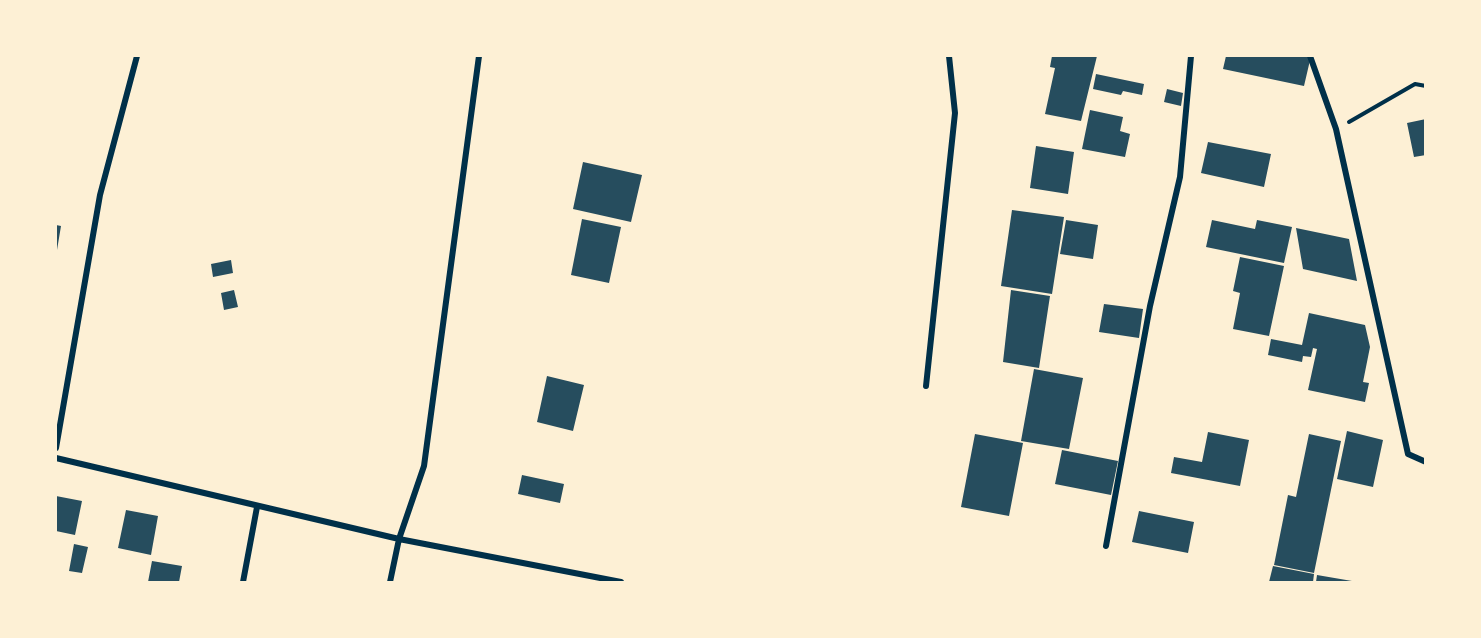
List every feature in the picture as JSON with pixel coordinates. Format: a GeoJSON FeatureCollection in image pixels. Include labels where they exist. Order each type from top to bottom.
{"type":"FeatureCollection","features":[{"type":"Feature","properties":{"kind":"street"},"geometry":{"type":"LineString","coordinates":[[56,448],[100,195],[137,56]]}},
{"type":"Feature","properties":{"kind":"street"},"geometry":{"type":"LineString","coordinates":[[390,582],[399,539],[424,466],[479,56]]}},
{"type":"Feature","properties":{"kind":"street"},"geometry":{"type":"LineString","coordinates":[[926,386],[955,113],[950,56]]}},
{"type":"Feature","properties":{"kind":"street"},"geometry":{"type":"LineString","coordinates":[[1106,546],[1150,306],[1180,177],[1191,56]]}},
{"type":"Feature","properties":{"kind":"street"},"geometry":{"type":"LineString","coordinates":[[1310,56],[1336,129],[1358,238],[1408,454],[1425,462]]}},
{"type":"Feature","properties":{"kind":"street"},"geometry":{"type":"LineString","coordinates":[[56,458],[399,539],[621,582]]}},
{"type":"Feature","properties":{"kind":"street"},"geometry":{"type":"LineString","coordinates":[[243,582],[257,507]]}},
{"type":"Feature","properties":{"kind":"path"},"geometry":{"type":"LineString","coordinates":[[1336,129],[1415,84],[1425,86]]}},
{"type":"Feature","properties":{"kind":"building"},"geometry":{"type":"Polygon","coordinates":[[[1052,56],[1097,56],[1081,121],[1045,114],[1055,68],[1050,67],[1052,56]]]}},
{"type":"Feature","properties":{"kind":"building"},"geometry":{"type":"Polygon","coordinates":[[[1226,56],[1311,56],[1304,86],[1223,69],[1226,56]]]}},
{"type":"Feature","properties":{"kind":"building"},"geometry":{"type":"Polygon","coordinates":[[[1096,74],[1144,84],[1142,95],[1123,91],[1121,95],[1093,89],[1096,74]]]}},
{"type":"Feature","properties":{"kind":"building"},"geometry":{"type":"Polygon","coordinates":[[[1167,89],[1183,93],[1181,106],[1164,102],[1167,89]]]}},
{"type":"Feature","properties":{"kind":"building"},"geometry":{"type":"Polygon","coordinates":[[[1090,110],[1123,117],[1120,131],[1130,134],[1125,157],[1082,149],[1090,110]]]}},
{"type":"Feature","properties":{"kind":"building"},"geometry":{"type":"Polygon","coordinates":[[[1426,119],[1426,155],[1414,157],[1407,123],[1426,119]]]}},
{"type":"Feature","properties":{"kind":"building"},"geometry":{"type":"Polygon","coordinates":[[[1208,142],[1271,154],[1264,187],[1201,173],[1208,142]]]}},
{"type":"Feature","properties":{"kind":"building"},"geometry":{"type":"Polygon","coordinates":[[[1036,146],[1074,152],[1068,194],[1030,188],[1036,146]]]}},
{"type":"Feature","properties":{"kind":"building"},"geometry":{"type":"Polygon","coordinates":[[[583,162],[642,175],[631,222],[573,209],[583,162]]]}},
{"type":"Feature","properties":{"kind":"building"},"geometry":{"type":"Polygon","coordinates":[[[1012,210],[1064,217],[1052,294],[1001,286],[1012,210]]]}},
{"type":"Feature","properties":{"kind":"building"},"geometry":{"type":"Polygon","coordinates":[[[582,219],[621,227],[609,283],[571,275],[582,219]]]}},
{"type":"Feature","properties":{"kind":"building"},"geometry":{"type":"Polygon","coordinates":[[[1066,220],[1098,225],[1093,259],[1060,254],[1066,220]]]}},
{"type":"Feature","properties":{"kind":"building"},"geometry":{"type":"Polygon","coordinates":[[[1212,220],[1255,229],[1257,220],[1292,227],[1284,263],[1206,247],[1212,220]]]}},
{"type":"Feature","properties":{"kind":"building"},"geometry":{"type":"Polygon","coordinates":[[[56,225],[61,226],[57,250],[56,250],[56,225]]]}},
{"type":"Feature","properties":{"kind":"building"},"geometry":{"type":"Polygon","coordinates":[[[1296,228],[1349,239],[1357,281],[1303,269],[1296,228]]]}},
{"type":"Feature","properties":{"kind":"building"},"geometry":{"type":"Polygon","coordinates":[[[1240,257],[1284,266],[1269,336],[1233,329],[1240,293],[1233,291],[1240,257]]]}},
{"type":"Feature","properties":{"kind":"building"},"geometry":{"type":"Polygon","coordinates":[[[231,260],[233,273],[213,277],[211,264],[231,260]]]}},
{"type":"Feature","properties":{"kind":"building"},"geometry":{"type":"Polygon","coordinates":[[[234,290],[238,307],[224,310],[221,293],[234,290]]]}},
{"type":"Feature","properties":{"kind":"building"},"geometry":{"type":"Polygon","coordinates":[[[1011,290],[1050,296],[1039,368],[1003,362],[1011,290]]]}},
{"type":"Feature","properties":{"kind":"building"},"geometry":{"type":"Polygon","coordinates":[[[1104,304],[1143,309],[1139,338],[1099,332],[1104,304]]]}},
{"type":"Feature","properties":{"kind":"building"},"geometry":{"type":"Polygon","coordinates":[[[1309,313],[1365,325],[1370,347],[1363,382],[1369,383],[1365,402],[1308,390],[1317,349],[1313,348],[1311,357],[1303,356],[1302,362],[1268,355],[1271,339],[1302,345],[1309,313]]]}},
{"type":"Feature","properties":{"kind":"building"},"geometry":{"type":"Polygon","coordinates":[[[1034,369],[1083,378],[1069,449],[1021,441],[1034,369]]]}},
{"type":"Feature","properties":{"kind":"building"},"geometry":{"type":"Polygon","coordinates":[[[547,376],[584,385],[573,431],[537,422],[547,376]]]}},
{"type":"Feature","properties":{"kind":"building"},"geometry":{"type":"Polygon","coordinates":[[[1347,431],[1383,440],[1373,487],[1337,479],[1347,431]]]}},
{"type":"Feature","properties":{"kind":"building"},"geometry":{"type":"Polygon","coordinates":[[[1208,432],[1249,440],[1240,486],[1171,473],[1174,457],[1202,462],[1208,432]]]}},
{"type":"Feature","properties":{"kind":"building"},"geometry":{"type":"Polygon","coordinates":[[[975,434],[1023,443],[1009,516],[961,507],[975,434]]]}},
{"type":"Feature","properties":{"kind":"building"},"geometry":{"type":"Polygon","coordinates":[[[1309,434],[1341,441],[1314,573],[1274,565],[1288,495],[1296,497],[1309,434]]]}},
{"type":"Feature","properties":{"kind":"building"},"geometry":{"type":"Polygon","coordinates":[[[1062,450],[1118,461],[1111,495],[1055,484],[1062,450]]]}},
{"type":"Feature","properties":{"kind":"building"},"geometry":{"type":"Polygon","coordinates":[[[522,475],[564,484],[560,503],[518,494],[522,475]]]}},
{"type":"Feature","properties":{"kind":"building"},"geometry":{"type":"Polygon","coordinates":[[[56,496],[82,501],[75,535],[56,531],[56,496]]]}},
{"type":"Feature","properties":{"kind":"building"},"geometry":{"type":"Polygon","coordinates":[[[126,510],[158,516],[151,555],[118,548],[126,510]]]}},
{"type":"Feature","properties":{"kind":"building"},"geometry":{"type":"Polygon","coordinates":[[[1139,511],[1194,522],[1188,553],[1132,542],[1139,511]]]}},
{"type":"Feature","properties":{"kind":"building"},"geometry":{"type":"Polygon","coordinates":[[[74,544],[88,547],[82,573],[69,571],[74,544]]]}},
{"type":"Feature","properties":{"kind":"building"},"geometry":{"type":"Polygon","coordinates":[[[152,561],[182,566],[179,582],[148,582],[152,561]]]}},
{"type":"Feature","properties":{"kind":"building"},"geometry":{"type":"Polygon","coordinates":[[[1273,566],[1314,574],[1313,582],[1269,582],[1273,566]]]}},
{"type":"Feature","properties":{"kind":"building"},"geometry":{"type":"Polygon","coordinates":[[[1317,575],[1352,581],[1316,582],[1317,575]]]}}]}
